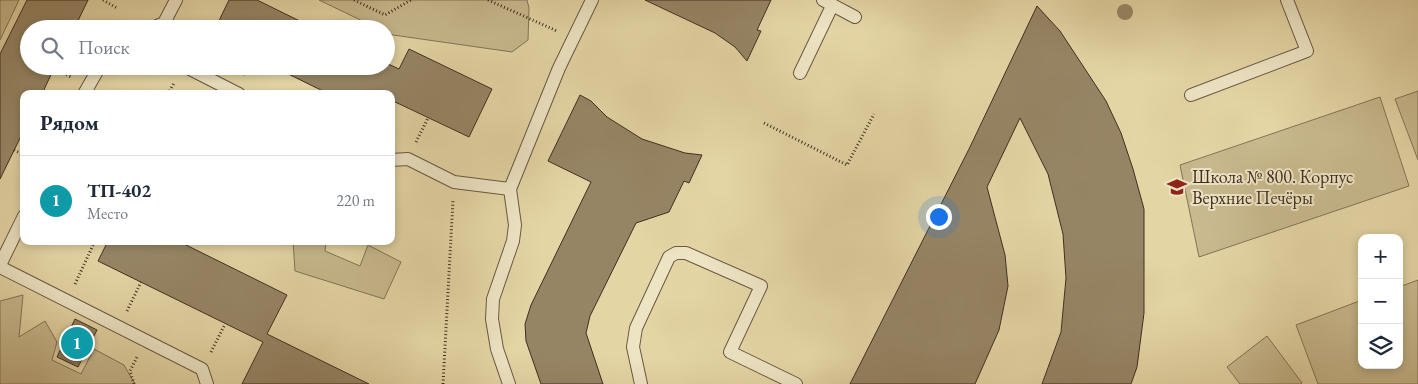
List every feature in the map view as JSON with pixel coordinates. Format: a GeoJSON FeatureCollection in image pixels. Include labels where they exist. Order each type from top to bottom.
{"type":"FeatureCollection","features":[{"type":"Feature","properties":{"kind":"lane"},"geometry":{"type":"LineString","coordinates":[[168,20],[176,0]]}},
{"type":"Feature","properties":{"kind":"lane"},"geometry":{"type":"LineString","coordinates":[[509,384],[497,349],[492,319],[494,299],[513,241],[515,225],[510,189],[573,39],[592,0]]}},
{"type":"Feature","properties":{"kind":"lane"},"geometry":{"type":"LineString","coordinates":[[1192,95],[1307,51],[1287,0]]}},
{"type":"Feature","properties":{"kind":"lane"},"geometry":{"type":"LineString","coordinates":[[800,73],[827,3],[855,17]]}},
{"type":"Feature","properties":{"kind":"lane"},"geometry":{"type":"LineString","coordinates":[[86,90],[95,75]]}},
{"type":"Feature","properties":{"kind":"lane"},"geometry":{"type":"LineString","coordinates":[[202,75],[232,90]]}},
{"type":"Feature","properties":{"kind":"lane"},"geometry":{"type":"LineString","coordinates":[[395,160],[408,159],[454,182],[510,189]]}},
{"type":"Feature","properties":{"kind":"lane"},"geometry":{"type":"LineString","coordinates":[[20,224],[0,266],[202,370],[207,384]]}},
{"type":"Feature","properties":{"kind":"lane"},"geometry":{"type":"LineString","coordinates":[[641,384],[632,347],[636,328],[669,257],[676,253],[686,253],[761,286],[730,352],[796,384]]}},
{"type":"Feature","properties":{"kind":"path"},"geometry":{"type":"LineString","coordinates":[[103,0],[117,8]]}},
{"type":"Feature","properties":{"kind":"path"},"geometry":{"type":"LineString","coordinates":[[354,0],[386,15],[411,0]]}},
{"type":"Feature","properties":{"kind":"path"},"geometry":{"type":"LineString","coordinates":[[488,0],[573,39]]}},
{"type":"Feature","properties":{"kind":"path"},"geometry":{"type":"LineString","coordinates":[[764,123],[847,165],[874,114]]}},
{"type":"Feature","properties":{"kind":"path"},"geometry":{"type":"LineString","coordinates":[[408,159],[428,118]]}},
{"type":"Feature","properties":{"kind":"path"},"geometry":{"type":"LineString","coordinates":[[14,150],[20,153]]}},
{"type":"Feature","properties":{"kind":"path"},"geometry":{"type":"LineString","coordinates":[[443,384],[454,182]]}},
{"type":"Feature","properties":{"kind":"path"},"geometry":{"type":"LineString","coordinates":[[67,300],[93,245]]}},
{"type":"Feature","properties":{"kind":"path"},"geometry":{"type":"LineString","coordinates":[[119,326],[141,282]]}},
{"type":"Feature","properties":{"kind":"path"},"geometry":{"type":"LineString","coordinates":[[202,370],[225,324]]}},
{"type":"Feature","properties":{"kind":"path"},"geometry":{"type":"LineString","coordinates":[[134,384],[130,372],[145,340]]}},
{"type":"Feature","properties":{"kind":"shaded area"},"geometry":{"type":"Polygon","coordinates":[[[0,0],[19,0],[0,40],[0,0]]]}},
{"type":"Feature","properties":{"kind":"shaded area"},"geometry":{"type":"Polygon","coordinates":[[[319,0],[527,0],[529,8],[528,40],[512,52],[395,35],[395,20],[360,20],[319,0]]]}},
{"type":"Feature","properties":{"kind":"shaded area"},"geometry":{"type":"Polygon","coordinates":[[[1418,91],[1418,160],[1395,99],[1418,91]]]}},
{"type":"Feature","properties":{"kind":"shaded area"},"geometry":{"type":"Polygon","coordinates":[[[1380,97],[1409,186],[1199,257],[1180,165],[1380,97]]]}},
{"type":"Feature","properties":{"kind":"shaded area"},"geometry":{"type":"Polygon","coordinates":[[[293,245],[326,245],[325,251],[360,266],[368,245],[401,262],[384,299],[295,271],[293,245]]]}},
{"type":"Feature","properties":{"kind":"shaded area"},"geometry":{"type":"Polygon","coordinates":[[[1418,280],[1418,384],[1318,384],[1296,325],[1358,302],[1358,369],[1403,369],[1403,286],[1418,280]]]}},
{"type":"Feature","properties":{"kind":"shaded area"},"geometry":{"type":"Polygon","coordinates":[[[23,295],[19,337],[45,321],[57,342],[52,360],[81,374],[94,349],[124,365],[135,384],[0,384],[0,301],[23,295]]]}},
{"type":"Feature","properties":{"kind":"shaded area"},"geometry":{"type":"Polygon","coordinates":[[[1267,336],[1301,384],[1240,384],[1227,367],[1267,336]]]}},
{"type":"Feature","properties":{"kind":"building"},"geometry":{"type":"Polygon","coordinates":[[[27,0],[88,0],[78,20],[20,20],[20,75],[51,75],[44,90],[20,90],[20,138],[0,179],[0,54],[27,0]]]}},
{"type":"Feature","properties":{"kind":"building"},"geometry":{"type":"Polygon","coordinates":[[[229,0],[257,0],[298,20],[219,20],[229,0]]]}},
{"type":"Feature","properties":{"kind":"building"},"geometry":{"type":"Polygon","coordinates":[[[645,0],[771,0],[757,30],[761,31],[747,61],[735,47],[715,33],[645,0]]]}},
{"type":"Feature","properties":{"kind":"building"},"geometry":{"type":"Polygon","coordinates":[[[1037,6],[1060,31],[1106,101],[1121,133],[1144,209],[1144,313],[1137,367],[1131,384],[1042,384],[1061,332],[1066,278],[1063,234],[1048,174],[1020,118],[987,187],[1005,255],[1008,286],[999,330],[975,384],[850,384],[970,147],[1037,6]]]}},
{"type":"Feature","properties":{"kind":"building"},"geometry":{"type":"Polygon","coordinates":[[[409,49],[492,89],[469,137],[395,102],[395,90],[321,90],[290,75],[395,75],[395,67],[399,69],[409,49]]]}},
{"type":"Feature","properties":{"kind":"building"},"geometry":{"type":"Polygon","coordinates":[[[580,95],[591,101],[607,117],[642,139],[685,153],[702,155],[689,183],[684,181],[669,212],[636,223],[590,316],[586,333],[603,384],[541,384],[526,341],[525,324],[531,305],[591,182],[548,161],[580,95]]]}},
{"type":"Feature","properties":{"kind":"building"},"geometry":{"type":"Polygon","coordinates":[[[106,245],[186,245],[287,295],[267,334],[369,384],[242,384],[263,342],[98,261],[106,245]]]}},
{"type":"Feature","properties":{"kind":"building"},"geometry":{"type":"Polygon","coordinates":[[[75,319],[97,330],[78,367],[57,357],[75,319]]]}},
{"type":"Feature","properties":{"kind":"place","name":"Школа № 800. Корпус Верхние Печёры"},"geometry":{"type":"Point","coordinates":[1177,187]}},
{"type":"Feature","properties":{"kind":"place","name":"ТП-402"},"geometry":{"type":"Point","coordinates":[77,343]}}]}
